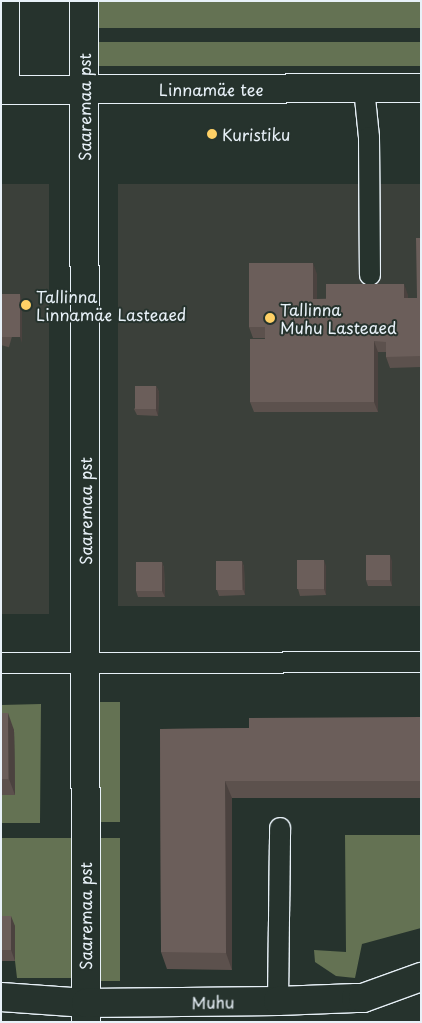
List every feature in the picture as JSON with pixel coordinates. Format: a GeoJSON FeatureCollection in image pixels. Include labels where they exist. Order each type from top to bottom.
{"type":"FeatureCollection","features":[{"type":"Feature","properties":{"kind":"street","name":"Saaremaa pst"},"geometry":{"type":"LineString","coordinates":[[84,1],[86,90],[86,1012]]}},
{"type":"Feature","properties":{"kind":"street","name":"Linnamäe tee"},"geometry":{"type":"LineString","coordinates":[[5,90],[421,88]]}},
{"type":"Feature","properties":{"kind":"street","name":"Muhu"},"geometry":{"type":"LineString","coordinates":[[1,997],[86,1012],[364,998],[421,976]]}},
{"type":"Feature","properties":{"kind":"lane"},"geometry":{"type":"LineString","coordinates":[[5,90],[9,1]]}},
{"type":"Feature","properties":{"kind":"lane"},"geometry":{"type":"LineString","coordinates":[[364,88],[369,137],[370,275]]}},
{"type":"Feature","properties":{"kind":"lane"},"geometry":{"type":"LineString","coordinates":[[1,663],[421,662]]}},
{"type":"Feature","properties":{"kind":"lane"},"geometry":{"type":"LineString","coordinates":[[278,1001],[280,828]]}},
{"type":"Feature","properties":{"kind":"shaded area","name":"Tallinna Linnamäe Lasteaed"},"geometry":{"type":"Polygon","coordinates":[[[1,184],[49,184],[49,614],[1,614],[1,184]]]}},
{"type":"Feature","properties":{"kind":"shaded area","name":"Tallinna Muhu Lasteaed"},"geometry":{"type":"Polygon","coordinates":[[[118,184],[421,184],[421,606],[118,606],[118,184]]]}},
{"type":"Feature","properties":{"kind":"green space"},"geometry":{"type":"Polygon","coordinates":[[[96,1],[421,1],[421,28],[96,28],[96,1]]]}},
{"type":"Feature","properties":{"kind":"green space"},"geometry":{"type":"Polygon","coordinates":[[[97,42],[421,42],[421,66],[97,66],[97,42]]]}},
{"type":"Feature","properties":{"kind":"green space"},"geometry":{"type":"Polygon","coordinates":[[[96,702],[120,702],[120,822],[96,822],[96,702]]]}},
{"type":"Feature","properties":{"kind":"green space"},"geometry":{"type":"Polygon","coordinates":[[[41,704],[40,823],[1,823],[1,795],[15,795],[14,730],[1,730],[1,705],[41,704]]]}},
{"type":"Feature","properties":{"kind":"green space"},"geometry":{"type":"Polygon","coordinates":[[[345,835],[421,835],[421,928],[362,944],[355,978],[336,976],[315,962],[314,950],[346,952],[345,835]]]}},
{"type":"Feature","properties":{"kind":"green space"},"geometry":{"type":"Polygon","coordinates":[[[1,838],[75,838],[76,978],[17,978],[15,961],[1,926],[1,838]]]}},
{"type":"Feature","properties":{"kind":"green space"},"geometry":{"type":"Polygon","coordinates":[[[98,838],[120,838],[120,981],[98,981],[98,838]]]}},
{"type":"Feature","properties":{"kind":"building"},"geometry":{"type":"Polygon","coordinates":[[[416,238],[421,238],[421,356],[386,357],[386,342],[374,341],[374,402],[250,402],[250,339],[265,339],[265,327],[249,327],[249,263],[313,263],[313,299],[326,299],[326,284],[404,284],[404,298],[417,298],[416,238]]]}},
{"type":"Feature","properties":{"kind":"building"},"geometry":{"type":"Polygon","coordinates":[[[1,294],[20,294],[20,337],[1,337],[1,294]]]}},
{"type":"Feature","properties":{"kind":"building"},"geometry":{"type":"Polygon","coordinates":[[[135,386],[156,386],[156,409],[135,409],[135,386]]]}},
{"type":"Feature","properties":{"kind":"building"},"geometry":{"type":"Polygon","coordinates":[[[366,555],[390,555],[390,580],[366,580],[366,555]]]}},
{"type":"Feature","properties":{"kind":"building"},"geometry":{"type":"Polygon","coordinates":[[[297,560],[324,560],[324,589],[297,589],[297,560]]]}},
{"type":"Feature","properties":{"kind":"building"},"geometry":{"type":"Polygon","coordinates":[[[216,561],[242,561],[242,590],[216,590],[216,561]]]}},
{"type":"Feature","properties":{"kind":"building"},"geometry":{"type":"Polygon","coordinates":[[[136,562],[162,562],[162,591],[136,591],[136,562]]]}},
{"type":"Feature","properties":{"kind":"building"},"geometry":{"type":"Polygon","coordinates":[[[1,713],[8,713],[8,779],[1,779],[1,713]]]}},
{"type":"Feature","properties":{"kind":"building"},"geometry":{"type":"Polygon","coordinates":[[[421,717],[421,781],[225,781],[226,953],[161,952],[160,729],[249,728],[249,718],[421,717]]]}},
{"type":"Feature","properties":{"kind":"building"},"geometry":{"type":"Polygon","coordinates":[[[1,916],[11,916],[11,950],[1,950],[1,916]]]}},
{"type":"Feature","properties":{"kind":"place","name":"Kuristiku"},"geometry":{"type":"Point","coordinates":[212,134]}},
{"type":"Feature","properties":{"kind":"place","name":"Tallinna Linnamäe Lasteaed"},"geometry":{"type":"Point","coordinates":[26,305]}},
{"type":"Feature","properties":{"kind":"place","name":"Tallinna Muhu Lasteaed"},"geometry":{"type":"Point","coordinates":[270,318]}}]}
